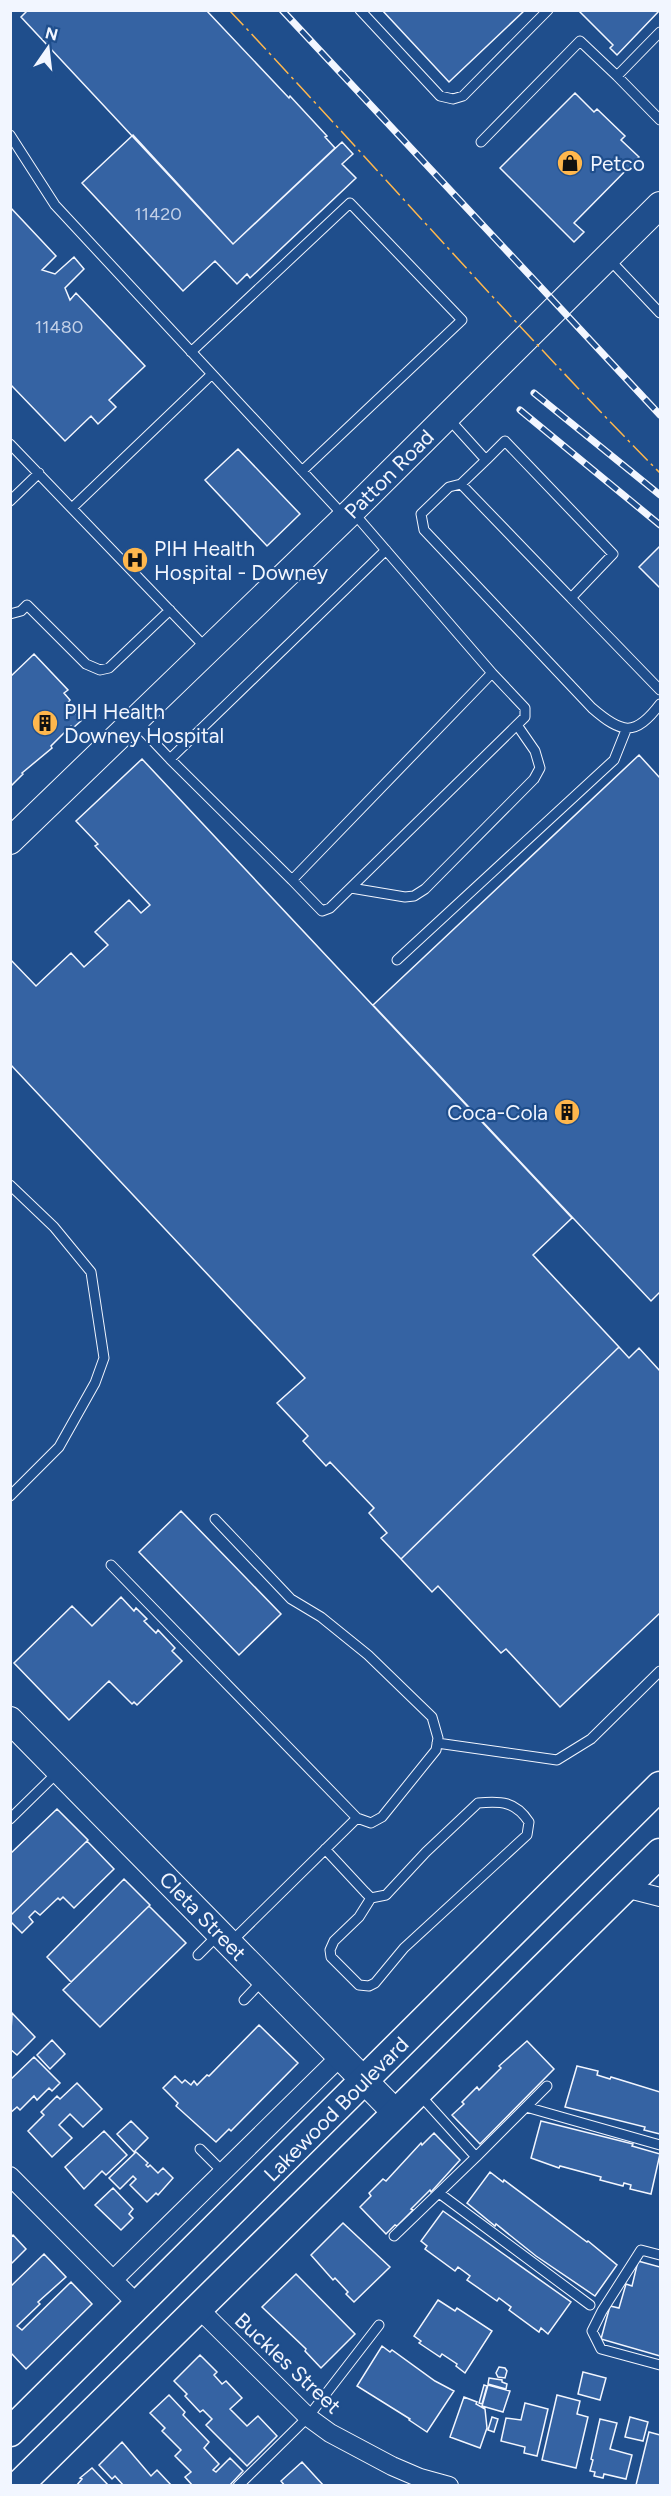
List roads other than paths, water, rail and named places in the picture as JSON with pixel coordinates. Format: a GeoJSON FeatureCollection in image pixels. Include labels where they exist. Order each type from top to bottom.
{"type":"FeatureCollection","features":[{"type":"Feature","properties":{"kind":"main road","name":"Lakewood Boulevard"},"geometry":{"type":"LineString","coordinates":[[10,2432],[660,1785]]}},
{"type":"Feature","properties":{"kind":"main road"},"geometry":{"type":"LineString","coordinates":[[18,2486],[660,1853]]}},
{"type":"Feature","properties":{"kind":"street","name":"Patton Road"},"geometry":{"type":"LineString","coordinates":[[10,841],[349,514],[660,205]]}},
{"type":"Feature","properties":{"kind":"street","name":"Cleta Street"},"geometry":{"type":"LineString","coordinates":[[10,1720],[396,2113]]}},
{"type":"Feature","properties":{"kind":"street"},"geometry":{"type":"LineString","coordinates":[[625,1888],[660,1897]]}},
{"type":"Feature","properties":{"kind":"street","name":"Lakewood Boulevard"},"geometry":{"type":"LineString","coordinates":[[113,2280],[340,2056]]}},
{"type":"Feature","properties":{"kind":"street"},"geometry":{"type":"LineString","coordinates":[[10,2176],[138,2305]]}},
{"type":"Feature","properties":{"kind":"street","name":"Buckles Street"},"geometry":{"type":"LineString","coordinates":[[198,2308],[308,2417],[330,2433],[418,2482],[449,2486]]}},
{"type":"Feature","properties":{"kind":"lane"},"geometry":{"type":"LineString","coordinates":[[360,10],[440,96],[453,99],[463,96],[548,10]]}},
{"type":"Feature","properties":{"kind":"lane"},"geometry":{"type":"LineString","coordinates":[[617,76],[660,33]]}},
{"type":"Feature","properties":{"kind":"lane"},"geometry":{"type":"LineString","coordinates":[[481,142],[580,41],[660,120]]}},
{"type":"Feature","properties":{"kind":"lane"},"geometry":{"type":"LineString","coordinates":[[10,135],[56,205],[302,471],[386,550],[525,708],[525,717],[351,888],[330,908],[322,911],[135,722]]}},
{"type":"Feature","properties":{"kind":"lane"},"geometry":{"type":"LineString","coordinates":[[191,352],[350,203],[462,320],[302,471]]}},
{"type":"Feature","properties":{"kind":"lane"},"geometry":{"type":"LineString","coordinates":[[608,257],[660,313]]}},
{"type":"Feature","properties":{"kind":"lane"},"geometry":{"type":"LineString","coordinates":[[72,508],[212,374]]}},
{"type":"Feature","properties":{"kind":"lane"},"geometry":{"type":"LineString","coordinates":[[447,416],[486,460]]}},
{"type":"Feature","properties":{"kind":"lane"},"geometry":{"type":"LineString","coordinates":[[571,598],[613,554],[505,441],[461,484],[449,488],[421,514],[424,530],[592,708],[608,722],[626,730],[639,727],[660,704]]}},
{"type":"Feature","properties":{"kind":"lane"},"geometry":{"type":"LineString","coordinates":[[10,444],[208,650]]}},
{"type":"Feature","properties":{"kind":"lane"},"geometry":{"type":"LineString","coordinates":[[10,501],[39,473]]}},
{"type":"Feature","properties":{"kind":"lane"},"geometry":{"type":"LineString","coordinates":[[461,484],[660,690]]}},
{"type":"Feature","properties":{"kind":"lane"},"geometry":{"type":"LineString","coordinates":[[170,759],[386,550]]}},
{"type":"Feature","properties":{"kind":"lane"},"geometry":{"type":"LineString","coordinates":[[10,614],[21,611],[27,605],[86,664],[100,670],[110,668],[170,610]]}},
{"type":"Feature","properties":{"kind":"lane"},"geometry":{"type":"LineString","coordinates":[[292,880],[492,673]]}},
{"type":"Feature","properties":{"kind":"lane"},"geometry":{"type":"LineString","coordinates":[[351,888],[405,897],[414,896],[425,889],[534,778],[540,768],[535,751],[517,725]]}},
{"type":"Feature","properties":{"kind":"lane"},"geometry":{"type":"LineString","coordinates":[[397,960],[614,760],[626,730]]}},
{"type":"Feature","properties":{"kind":"lane"},"geometry":{"type":"LineString","coordinates":[[10,1185],[54,1227],[91,1272],[104,1358],[95,1383],[59,1447],[10,1496]]}},
{"type":"Feature","properties":{"kind":"lane"},"geometry":{"type":"LineString","coordinates":[[111,1565],[357,1818],[371,1823],[382,1817],[436,1750],[437,1743],[432,1717],[368,1655],[321,1617],[291,1599],[215,1519]]}},
{"type":"Feature","properties":{"kind":"lane"},"geometry":{"type":"LineString","coordinates":[[437,1743],[557,1760],[591,1739],[660,1671]]}},
{"type":"Feature","properties":{"kind":"lane"},"geometry":{"type":"LineString","coordinates":[[10,1819],[60,1770]]}},
{"type":"Feature","properties":{"kind":"lane"},"geometry":{"type":"LineString","coordinates":[[478,1803],[513,1804],[523,1812],[529,1822],[527,1835],[404,1948],[375,1983],[369,1986],[359,1985],[331,1957],[330,1950],[334,1941],[359,1917],[371,1898],[386,1895],[426,1852],[478,1803]]}},
{"type":"Feature","properties":{"kind":"lane"},"geometry":{"type":"LineString","coordinates":[[198,1956],[225,1938],[357,1818]]}},
{"type":"Feature","properties":{"kind":"lane"},"geometry":{"type":"LineString","coordinates":[[325,1849],[371,1898]]}},
{"type":"Feature","properties":{"kind":"lane"},"geometry":{"type":"LineString","coordinates":[[243,2000],[265,1979]]}},
{"type":"Feature","properties":{"kind":"lane"},"geometry":{"type":"LineString","coordinates":[[394,2236],[547,2086]]}},
{"type":"Feature","properties":{"kind":"lane"},"geometry":{"type":"LineString","coordinates":[[417,2093],[476,2157]]}},
{"type":"Feature","properties":{"kind":"lane"},"geometry":{"type":"LineString","coordinates":[[526,2107],[660,2145]]}},
{"type":"Feature","properties":{"kind":"lane"},"geometry":{"type":"LineString","coordinates":[[200,2149],[223,2172]]}},
{"type":"Feature","properties":{"kind":"lane"},"geometry":{"type":"LineString","coordinates":[[439,2193],[590,2305]]}},
{"type":"Feature","properties":{"kind":"lane"},"geometry":{"type":"LineString","coordinates":[[660,2254],[641,2250],[592,2331],[601,2349],[660,2365]]}},
{"type":"Feature","properties":{"kind":"lane"},"geometry":{"type":"LineString","coordinates":[[238,2486],[308,2417],[379,2325]]}},
{"type":"Feature","properties":{"kind":"railway"},"geometry":{"type":"LineString","coordinates":[[282,10],[660,415]]}},
{"type":"Feature","properties":{"kind":"railway"},"geometry":{"type":"LineString","coordinates":[[534,393],[660,495]]}},
{"type":"Feature","properties":{"kind":"railway"},"geometry":{"type":"LineString","coordinates":[[520,410],[660,525]]}},
{"type":"Feature","properties":{"kind":"place","name":"Petco"},"geometry":{"type":"Point","coordinates":[570,163]}},
{"type":"Feature","properties":{"kind":"place","name":"PIH Health Hospital - Downey"},"geometry":{"type":"Point","coordinates":[135,560]}},
{"type":"Feature","properties":{"kind":"place","name":"PIH Health Downey Hospital"},"geometry":{"type":"Point","coordinates":[45,723]}},
{"type":"Feature","properties":{"kind":"place","name":"Coca-Cola"},"geometry":{"type":"Point","coordinates":[567,1112]}}]}
